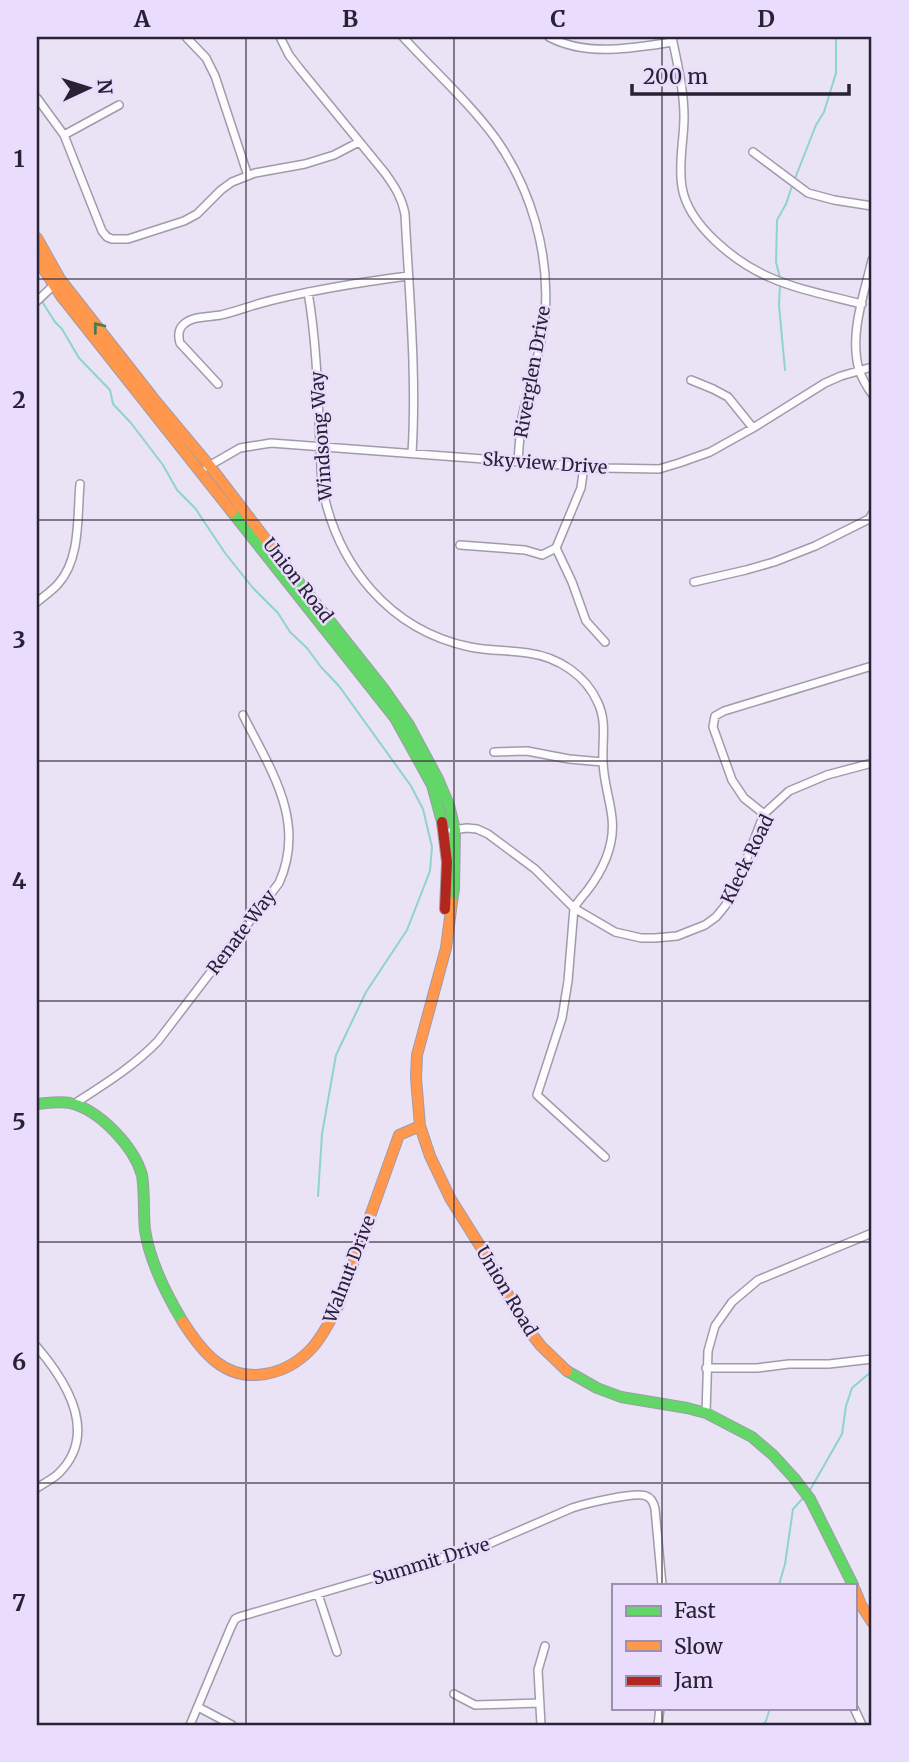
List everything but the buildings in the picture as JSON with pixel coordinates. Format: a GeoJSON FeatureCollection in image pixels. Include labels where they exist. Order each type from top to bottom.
{"type":"FeatureCollection","features":[{"type":"Feature","properties":{"kind":"main road","name":"Union Road"},"geometry":{"type":"LineString","coordinates":[[37,238],[57,282]]}},
{"type":"Feature","properties":{"kind":"main road","name":"Union Road"},"geometry":{"type":"LineString","coordinates":[[37,259],[154,399],[205,468],[246,515],[397,707],[438,779],[449,805],[454,888],[450,926],[417,1055],[420,1126],[429,1156],[450,1198],[527,1328],[564,1370],[597,1388],[621,1397],[706,1413],[751,1437],[773,1455],[810,1499],[852,1584]]}},
{"type":"Feature","properties":{"kind":"main road"},"geometry":{"type":"LineString","coordinates":[[37,1104],[74,1104]]}},
{"type":"Feature","properties":{"kind":"main road","name":"Walnut Drive"},"geometry":{"type":"LineString","coordinates":[[74,1104],[90,1111],[117,1134],[137,1160],[142,1170],[144,1224],[148,1246],[169,1298],[191,1333],[213,1360],[230,1371],[251,1377],[267,1376],[288,1369],[303,1357],[327,1327],[341,1301],[399,1135],[420,1126]]}},
{"type":"Feature","properties":{"kind":"main road","name":"Union Road"},"geometry":{"type":"LineString","coordinates":[[856,1591],[867,1605],[872,1622]]}},
{"type":"Feature","properties":{"kind":"street"},"geometry":{"type":"LineString","coordinates":[[186,37],[206,58],[215,76],[248,176]]}},
{"type":"Feature","properties":{"kind":"street"},"geometry":{"type":"LineString","coordinates":[[280,37],[289,55],[391,181],[403,204],[413,404],[412,453]]}},
{"type":"Feature","properties":{"kind":"street","name":"Riverglen Drive"},"geometry":{"type":"LineString","coordinates":[[403,37],[495,137],[519,178],[537,226],[544,266],[545,312],[536,369],[522,418],[517,461]]}},
{"type":"Feature","properties":{"kind":"street"},"geometry":{"type":"LineString","coordinates":[[409,44],[417,37]]}},
{"type":"Feature","properties":{"kind":"street"},"geometry":{"type":"LineString","coordinates":[[549,37],[572,47],[604,50],[673,39],[684,99],[680,169],[682,188],[695,217],[723,247],[767,276],[862,304]]}},
{"type":"Feature","properties":{"kind":"street"},"geometry":{"type":"LineString","coordinates":[[37,98],[64,135],[102,232],[112,239],[128,239],[184,221],[197,214],[232,182],[334,155],[359,142]]}},
{"type":"Feature","properties":{"kind":"street"},"geometry":{"type":"LineString","coordinates":[[64,135],[119,105]]}},
{"type":"Feature","properties":{"kind":"street"},"geometry":{"type":"LineString","coordinates":[[753,152],[808,193],[872,206]]}},
{"type":"Feature","properties":{"kind":"street"},"geometry":{"type":"LineString","coordinates":[[872,260],[856,327],[859,371],[872,394]]}},
{"type":"Feature","properties":{"kind":"street"},"geometry":{"type":"LineString","coordinates":[[218,384],[180,344],[178,332],[183,324],[343,284],[408,276]]}},
{"type":"Feature","properties":{"kind":"street"},"geometry":{"type":"LineString","coordinates":[[37,301],[57,282]]}},
{"type":"Feature","properties":{"kind":"street","name":"Windsong Way"},"geometry":{"type":"LineString","coordinates":[[308,292],[315,347],[322,486],[332,528],[356,573],[404,619],[426,631],[469,647],[528,653],[559,662],[585,683],[598,703],[604,719],[603,762],[612,820],[611,839],[598,875],[574,908]]}},
{"type":"Feature","properties":{"kind":"street","name":"Skyview Drive"},"geometry":{"type":"LineString","coordinates":[[205,468],[240,448],[271,443],[627,469],[659,469],[710,452],[825,383],[872,367]]}},
{"type":"Feature","properties":{"kind":"street"},"geometry":{"type":"LineString","coordinates":[[691,380],[728,397],[753,428]]}},
{"type":"Feature","properties":{"kind":"street"},"geometry":{"type":"LineString","coordinates":[[460,545],[525,550],[542,555],[556,548],[581,488],[584,466]]}},
{"type":"Feature","properties":{"kind":"street"},"geometry":{"type":"LineString","coordinates":[[37,602],[59,583],[72,558],[80,484]]}},
{"type":"Feature","properties":{"kind":"street"},"geometry":{"type":"LineString","coordinates":[[694,582],[774,562],[814,547],[871,519]]}},
{"type":"Feature","properties":{"kind":"street"},"geometry":{"type":"LineString","coordinates":[[556,548],[586,621],[605,642]]}},
{"type":"Feature","properties":{"kind":"street"},"geometry":{"type":"LineString","coordinates":[[764,814],[744,798],[733,780],[713,726],[715,716],[723,711],[872,666]]}},
{"type":"Feature","properties":{"kind":"street","name":"Renate Way"},"geometry":{"type":"LineString","coordinates":[[74,1104],[118,1075],[158,1041],[279,883],[286,868],[289,827],[283,794],[243,715]]}},
{"type":"Feature","properties":{"kind":"street"},"geometry":{"type":"LineString","coordinates":[[494,752],[527,751],[603,762]]}},
{"type":"Feature","properties":{"kind":"street","name":"Kleck Road"},"geometry":{"type":"LineString","coordinates":[[450,831],[477,829],[488,834],[535,869],[574,908],[615,932],[655,939],[677,936],[705,925],[721,912],[734,892],[764,814],[789,791],[827,775],[872,763]]}},
{"type":"Feature","properties":{"kind":"street"},"geometry":{"type":"LineString","coordinates":[[574,908],[562,1018],[537,1096],[605,1157]]}},
{"type":"Feature","properties":{"kind":"street"},"geometry":{"type":"LineString","coordinates":[[706,1413],[708,1351],[715,1326],[732,1302],[758,1280],[872,1233]]}},
{"type":"Feature","properties":{"kind":"street"},"geometry":{"type":"LineString","coordinates":[[37,1347],[69,1392],[78,1431],[73,1453],[67,1464],[58,1475],[37,1488]]}},
{"type":"Feature","properties":{"kind":"street"},"geometry":{"type":"LineString","coordinates":[[706,1368],[757,1368],[872,1359]]}},
{"type":"Feature","properties":{"kind":"street","name":"Summit Drive"},"geometry":{"type":"LineString","coordinates":[[190,1725],[235,1619],[491,1543],[579,1506],[631,1495],[642,1494],[650,1498],[655,1509],[662,1584]]}},
{"type":"Feature","properties":{"kind":"street"},"geometry":{"type":"LineString","coordinates":[[318,1594],[337,1652]]}},
{"type":"Feature","properties":{"kind":"street"},"geometry":{"type":"LineString","coordinates":[[541,1725],[538,1670],[545,1646]]}},
{"type":"Feature","properties":{"kind":"street"},"geometry":{"type":"LineString","coordinates":[[454,1693],[475,1705],[539,1703]]}},
{"type":"Feature","properties":{"kind":"street"},"geometry":{"type":"LineString","coordinates":[[198,1707],[232,1725]]}},
{"type":"Feature","properties":{"kind":"waterway"},"geometry":{"type":"LineString","coordinates":[[794,181],[816,125],[824,112],[836,73],[836,37]]}},
{"type":"Feature","properties":{"kind":"waterway"},"geometry":{"type":"LineString","coordinates":[[780,278],[776,262],[777,220],[792,186]]}},
{"type":"Feature","properties":{"kind":"waterway"},"geometry":{"type":"LineString","coordinates":[[780,283],[779,305],[785,370]]}},
{"type":"Feature","properties":{"kind":"waterway"},"geometry":{"type":"LineString","coordinates":[[43,303],[79,358],[110,390],[113,404],[163,465],[177,490],[195,508],[225,553],[339,686],[411,786],[423,809],[432,847],[430,871],[407,930],[366,992],[336,1055],[322,1134],[318,1196]]}},
{"type":"Feature","properties":{"kind":"waterway"},"geometry":{"type":"LineString","coordinates":[[810,1490],[842,1434],[852,1388],[872,1371]]}},
{"type":"Feature","properties":{"kind":"waterway"},"geometry":{"type":"LineString","coordinates":[[779,1584],[793,1509],[804,1497]]}},
{"type":"Feature","properties":{"kind":"waterway"},"geometry":{"type":"LineString","coordinates":[[763,1725],[769,1710]]}},
{"type":"Feature","properties":{"kind":"traffic: fast"},"geometry":{"type":"LineString","coordinates":[[232,512],[395,718],[432,785],[442,822]]}},
{"type":"Feature","properties":{"kind":"traffic: fast"},"geometry":{"type":"LineString","coordinates":[[287,567],[383,688],[409,725],[438,779],[449,805],[455,830],[452,902]]}},
{"type":"Feature","properties":{"kind":"traffic: fast"},"geometry":{"type":"LineString","coordinates":[[37,1104],[66,1102],[93,1113],[114,1131],[132,1153],[142,1175],[145,1230],[151,1254],[165,1289],[183,1322]]}},
{"type":"Feature","properties":{"kind":"traffic: fast"},"geometry":{"type":"LineString","coordinates":[[567,1371],[597,1388],[621,1397],[706,1413],[752,1437],[773,1455],[810,1499],[852,1584]]}},
{"type":"Feature","properties":{"kind":"traffic: slow"},"geometry":{"type":"LineString","coordinates":[[37,238],[60,279],[287,567]]}},
{"type":"Feature","properties":{"kind":"traffic: slow"},"geometry":{"type":"LineString","coordinates":[[37,259],[61,296],[232,512]]}},
{"type":"Feature","properties":{"kind":"traffic: slow"},"geometry":{"type":"LineString","coordinates":[[452,902],[446,948],[417,1055],[420,1126],[430,1156],[450,1198],[527,1328],[567,1371]]}},
{"type":"Feature","properties":{"kind":"traffic: slow"},"geometry":{"type":"LineString","coordinates":[[183,1322],[198,1344],[216,1362],[238,1373],[272,1373],[302,1358],[320,1338],[338,1306],[399,1135],[420,1126]]}},
{"type":"Feature","properties":{"kind":"traffic: slow"},"geometry":{"type":"LineString","coordinates":[[856,1592],[872,1622]]}},
{"type":"Feature","properties":{"kind":"traffic: jam"},"geometry":{"type":"LineString","coordinates":[[442,822],[447,862],[445,909]]}}]}
